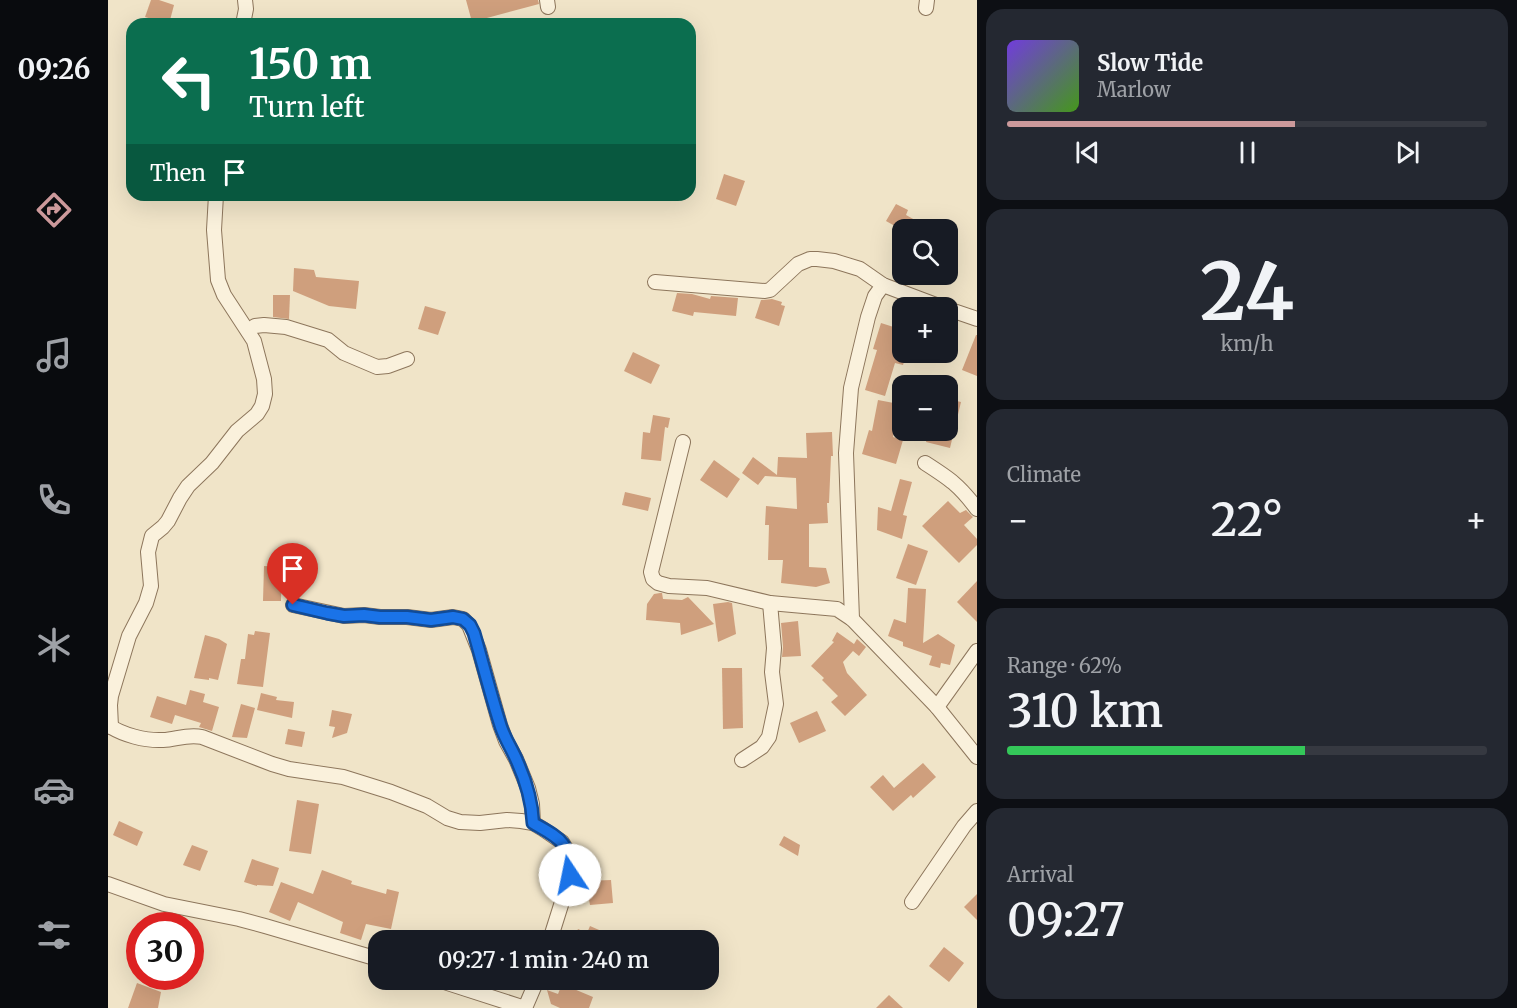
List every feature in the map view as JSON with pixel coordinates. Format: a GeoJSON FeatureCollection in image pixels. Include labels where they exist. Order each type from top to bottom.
{"type":"FeatureCollection","features":[{"type":"Feature","properties":{"kind":"street"},"geometry":{"type":"LineString","coordinates":[[244,18],[245,0]]}},
{"type":"Feature","properties":{"kind":"street"},"geometry":{"type":"LineString","coordinates":[[216,201],[214,230],[218,280],[224,295],[254,341],[264,379],[265,394],[257,414],[237,431],[212,463],[188,486],[168,521],[152,536],[148,552],[151,586],[146,603],[129,636],[111,696],[110,726],[132,736],[148,739],[162,740],[191,735],[202,737],[289,769],[343,777],[391,792],[428,806],[447,818],[460,822],[480,823],[507,820],[533,823],[562,842],[568,852],[570,875],[553,930]]}},
{"type":"Feature","properties":{"kind":"street"},"geometry":{"type":"LineString","coordinates":[[655,282],[765,291],[770,290],[798,264],[817,258],[860,269],[883,285],[916,297]]}},
{"type":"Feature","properties":{"kind":"street"},"geometry":{"type":"LineString","coordinates":[[852,619],[846,453],[851,388],[868,317],[875,296],[883,285]]}},
{"type":"Feature","properties":{"kind":"street"},"geometry":{"type":"LineString","coordinates":[[958,312],[977,319]]}},
{"type":"Feature","properties":{"kind":"street"},"geometry":{"type":"LineString","coordinates":[[248,331],[264,325],[286,327],[328,340],[344,353],[377,367],[388,366],[407,359]]}},
{"type":"Feature","properties":{"kind":"street"},"geometry":{"type":"LineString","coordinates":[[683,442],[651,572],[653,579],[669,586],[707,588],[770,603],[837,609],[852,619],[937,707],[977,757]]}},
{"type":"Feature","properties":{"kind":"street"},"geometry":{"type":"LineString","coordinates":[[925,463],[952,480],[964,491],[977,510]]}},
{"type":"Feature","properties":{"kind":"street"},"geometry":{"type":"LineString","coordinates":[[742,760],[762,747],[769,737],[777,699],[772,672],[774,648],[770,603]]}},
{"type":"Feature","properties":{"kind":"street"},"geometry":{"type":"LineString","coordinates":[[293,605],[344,616],[364,615],[431,620],[453,617],[463,619],[470,625],[500,725],[528,788],[533,823]]}},
{"type":"Feature","properties":{"kind":"street"},"geometry":{"type":"LineString","coordinates":[[937,707],[977,651]]}},
{"type":"Feature","properties":{"kind":"street"},"geometry":{"type":"LineString","coordinates":[[912,902],[964,826],[977,811]]}},
{"type":"Feature","properties":{"kind":"street"},"geometry":{"type":"LineString","coordinates":[[108,884],[164,904],[239,919],[368,956]]}},
{"type":"Feature","properties":{"kind":"street"},"geometry":{"type":"LineString","coordinates":[[469,990],[525,1008],[533,990]]}},
{"type":"Feature","properties":{"kind":"building"},"geometry":{"type":"Polygon","coordinates":[[[151,0],[174,5],[171,18],[145,17],[151,0]]]}},
{"type":"Feature","properties":{"kind":"building"},"geometry":{"type":"Polygon","coordinates":[[[466,0],[538,0],[539,4],[487,18],[471,18],[466,0]]]}},
{"type":"Feature","properties":{"kind":"building"},"geometry":{"type":"Polygon","coordinates":[[[724,174],[745,181],[736,206],[716,199],[724,174]]]}},
{"type":"Feature","properties":{"kind":"building"},"geometry":{"type":"Polygon","coordinates":[[[896,204],[908,210],[906,215],[913,219],[892,219],[892,224],[886,221],[896,204]]]}},
{"type":"Feature","properties":{"kind":"building"},"geometry":{"type":"Polygon","coordinates":[[[294,268],[314,270],[316,277],[359,281],[356,309],[329,306],[293,291],[294,268]]]}},
{"type":"Feature","properties":{"kind":"building"},"geometry":{"type":"Polygon","coordinates":[[[677,293],[710,299],[711,296],[738,298],[736,316],[694,312],[693,316],[672,311],[677,293]]]}},
{"type":"Feature","properties":{"kind":"building"},"geometry":{"type":"Polygon","coordinates":[[[273,295],[290,295],[289,319],[273,317],[273,295]]]}},
{"type":"Feature","properties":{"kind":"building"},"geometry":{"type":"Polygon","coordinates":[[[772,299],[782,302],[781,305],[785,306],[779,326],[755,318],[761,300],[772,299]]]}},
{"type":"Feature","properties":{"kind":"building"},"geometry":{"type":"Polygon","coordinates":[[[425,306],[446,312],[438,335],[418,329],[425,306]]]}},
{"type":"Feature","properties":{"kind":"building"},"geometry":{"type":"Polygon","coordinates":[[[881,323],[892,326],[892,363],[895,363],[885,396],[865,390],[877,350],[873,349],[881,323]]]}},
{"type":"Feature","properties":{"kind":"building"},"geometry":{"type":"Polygon","coordinates":[[[977,335],[977,376],[962,370],[977,335]]]}},
{"type":"Feature","properties":{"kind":"building"},"geometry":{"type":"Polygon","coordinates":[[[633,352],[660,365],[651,384],[624,371],[633,352]]]}},
{"type":"Feature","properties":{"kind":"building"},"geometry":{"type":"Polygon","coordinates":[[[878,400],[892,403],[892,441],[903,441],[896,464],[862,454],[869,430],[872,431],[878,400]]]}},
{"type":"Feature","properties":{"kind":"building"},"geometry":{"type":"Polygon","coordinates":[[[653,415],[670,418],[668,428],[665,427],[661,461],[641,459],[643,432],[650,433],[653,415]]]}},
{"type":"Feature","properties":{"kind":"building"},"geometry":{"type":"Polygon","coordinates":[[[832,432],[833,456],[831,456],[829,503],[827,503],[828,523],[809,524],[809,567],[826,568],[830,583],[816,587],[781,583],[783,560],[768,560],[769,525],[765,525],[766,506],[797,509],[796,478],[765,476],[758,485],[742,473],[753,457],[777,475],[778,457],[807,458],[806,433],[832,432]]]}},
{"type":"Feature","properties":{"kind":"building"},"geometry":{"type":"Polygon","coordinates":[[[926,441],[952,441],[950,448],[926,441]]]}},
{"type":"Feature","properties":{"kind":"building"},"geometry":{"type":"Polygon","coordinates":[[[714,460],[740,479],[727,498],[700,480],[714,460]]]}},
{"type":"Feature","properties":{"kind":"building"},"geometry":{"type":"Polygon","coordinates":[[[900,479],[912,482],[903,515],[907,516],[902,539],[877,530],[878,507],[891,511],[900,479]]]}},
{"type":"Feature","properties":{"kind":"building"},"geometry":{"type":"Polygon","coordinates":[[[625,492],[651,498],[648,511],[622,505],[625,492]]]}},
{"type":"Feature","properties":{"kind":"building"},"geometry":{"type":"Polygon","coordinates":[[[948,501],[960,513],[966,510],[973,517],[964,525],[977,539],[977,545],[959,563],[922,526],[948,501]]]}},
{"type":"Feature","properties":{"kind":"building"},"geometry":{"type":"Polygon","coordinates":[[[908,544],[928,551],[916,585],[896,578],[908,544]]]}},
{"type":"Feature","properties":{"kind":"building"},"geometry":{"type":"Polygon","coordinates":[[[264,566],[282,567],[281,601],[263,601],[264,566]]]}},
{"type":"Feature","properties":{"kind":"building"},"geometry":{"type":"Polygon","coordinates":[[[977,581],[977,622],[957,602],[977,581]]]}},
{"type":"Feature","properties":{"kind":"building"},"geometry":{"type":"Polygon","coordinates":[[[908,588],[926,589],[923,643],[938,634],[955,645],[950,665],[941,663],[940,668],[929,665],[932,656],[903,646],[903,642],[888,636],[894,619],[906,623],[908,588]]]}},
{"type":"Feature","properties":{"kind":"building"},"geometry":{"type":"Polygon","coordinates":[[[662,593],[663,599],[682,600],[688,597],[714,624],[681,635],[680,623],[646,620],[647,604],[654,594],[662,593]]]}},
{"type":"Feature","properties":{"kind":"building"},"geometry":{"type":"Polygon","coordinates":[[[732,603],[736,634],[718,642],[713,604],[732,603]]]}},
{"type":"Feature","properties":{"kind":"building"},"geometry":{"type":"Polygon","coordinates":[[[798,621],[801,656],[782,657],[781,623],[798,621]]]}},
{"type":"Feature","properties":{"kind":"building"},"geometry":{"type":"Polygon","coordinates":[[[255,631],[270,633],[263,687],[237,684],[241,659],[245,659],[248,634],[254,635],[255,631]]]}},
{"type":"Feature","properties":{"kind":"building"},"geometry":{"type":"Polygon","coordinates":[[[837,632],[854,644],[857,639],[866,647],[859,656],[853,651],[843,662],[847,673],[867,695],[845,716],[831,702],[838,696],[811,666],[834,642],[832,641],[837,632]]]}},
{"type":"Feature","properties":{"kind":"building"},"geometry":{"type":"Polygon","coordinates":[[[205,635],[227,644],[218,680],[194,678],[205,635]]]}},
{"type":"Feature","properties":{"kind":"building"},"geometry":{"type":"Polygon","coordinates":[[[722,668],[742,668],[743,728],[723,729],[722,668]]]}},
{"type":"Feature","properties":{"kind":"building"},"geometry":{"type":"Polygon","coordinates":[[[190,690],[205,694],[203,702],[219,707],[212,731],[199,727],[201,723],[175,715],[172,724],[150,717],[157,696],[186,705],[190,690]]]}},
{"type":"Feature","properties":{"kind":"building"},"geometry":{"type":"Polygon","coordinates":[[[261,693],[277,697],[276,700],[294,702],[292,718],[257,710],[261,693]]]}},
{"type":"Feature","properties":{"kind":"building"},"geometry":{"type":"Polygon","coordinates":[[[241,704],[255,708],[247,738],[232,737],[241,704]]]}},
{"type":"Feature","properties":{"kind":"building"},"geometry":{"type":"Polygon","coordinates":[[[332,710],[352,714],[347,733],[332,738],[335,727],[329,726],[332,710]]]}},
{"type":"Feature","properties":{"kind":"building"},"geometry":{"type":"Polygon","coordinates":[[[817,711],[826,731],[799,743],[790,723],[817,711]]]}},
{"type":"Feature","properties":{"kind":"building"},"geometry":{"type":"Polygon","coordinates":[[[288,729],[305,732],[302,747],[285,744],[288,729]]]}},
{"type":"Feature","properties":{"kind":"building"},"geometry":{"type":"Polygon","coordinates":[[[923,763],[936,777],[913,798],[911,795],[893,811],[870,787],[883,775],[894,788],[923,763]]]}},
{"type":"Feature","properties":{"kind":"building"},"geometry":{"type":"Polygon","coordinates":[[[297,800],[319,804],[311,854],[289,851],[297,800]]]}},
{"type":"Feature","properties":{"kind":"building"},"geometry":{"type":"Polygon","coordinates":[[[119,821],[143,832],[137,846],[113,835],[119,821]]]}},
{"type":"Feature","properties":{"kind":"building"},"geometry":{"type":"Polygon","coordinates":[[[784,836],[800,845],[798,856],[779,845],[784,836]]]}},
{"type":"Feature","properties":{"kind":"building"},"geometry":{"type":"Polygon","coordinates":[[[192,845],[208,851],[200,871],[183,865],[192,845]]]}},
{"type":"Feature","properties":{"kind":"building"},"geometry":{"type":"Polygon","coordinates":[[[252,859],[279,868],[273,886],[257,886],[244,882],[252,859]]]}},
{"type":"Feature","properties":{"kind":"building"},"geometry":{"type":"Polygon","coordinates":[[[322,870],[352,881],[351,884],[386,894],[387,889],[399,892],[391,929],[366,924],[361,940],[340,933],[343,922],[298,902],[290,921],[269,912],[281,882],[313,894],[322,870]]]}},
{"type":"Feature","properties":{"kind":"building"},"geometry":{"type":"Polygon","coordinates":[[[611,880],[613,903],[590,905],[589,900],[580,901],[579,888],[586,888],[585,881],[611,880]]]}},
{"type":"Feature","properties":{"kind":"building"},"geometry":{"type":"Polygon","coordinates":[[[977,894],[977,920],[964,907],[977,894]]]}},
{"type":"Feature","properties":{"kind":"building"},"geometry":{"type":"Polygon","coordinates":[[[944,947],[964,963],[949,982],[929,966],[944,947]]]}},
{"type":"Feature","properties":{"kind":"building"},"geometry":{"type":"Polygon","coordinates":[[[134,990],[161,992],[158,1008],[128,1008],[134,990]]]}},
{"type":"Feature","properties":{"kind":"building"},"geometry":{"type":"Polygon","coordinates":[[[547,990],[558,994],[560,990],[576,990],[593,997],[589,1008],[560,1008],[551,1004],[547,990]]]}},
{"type":"Feature","properties":{"kind":"building"},"geometry":{"type":"Polygon","coordinates":[[[889,995],[903,1008],[876,1008],[889,995]]]}},
{"type":"Feature","properties":{"kind":"route"},"geometry":{"type":"LineString","coordinates":[[293,605],[344,616],[364,615],[431,620],[453,617],[463,619],[470,625],[500,725],[528,788],[533,823],[562,842],[568,852],[570,875]]}}]}
